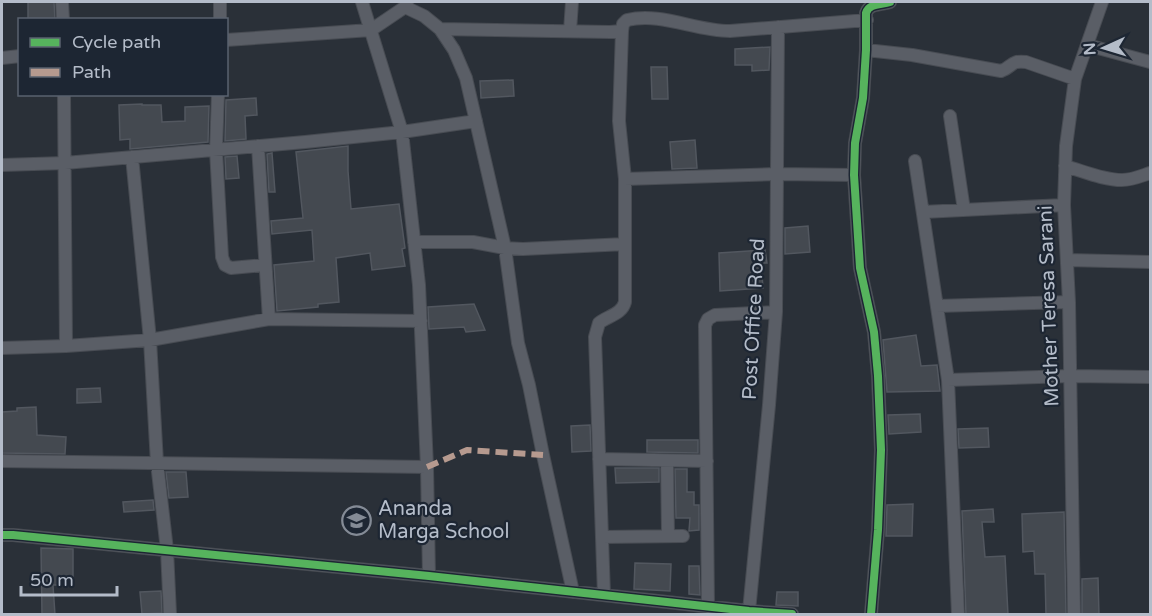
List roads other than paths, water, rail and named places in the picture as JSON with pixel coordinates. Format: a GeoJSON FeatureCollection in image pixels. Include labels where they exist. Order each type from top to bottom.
{"type":"FeatureCollection","features":[{"type":"Feature","properties":{"kind":"street"},"geometry":{"type":"LineString","coordinates":[[62,2],[63,18]]}},
{"type":"Feature","properties":{"kind":"street"},"geometry":{"type":"LineString","coordinates":[[220,2],[220,18]]}},
{"type":"Feature","properties":{"kind":"street"},"geometry":{"type":"LineString","coordinates":[[362,2],[402,132],[420,285],[429,576]]}},
{"type":"Feature","properties":{"kind":"street"},"geometry":{"type":"LineString","coordinates":[[570,31],[572,2]]}},
{"type":"Feature","properties":{"kind":"street"},"geometry":{"type":"LineString","coordinates":[[871,615],[878,530],[881,450],[875,343],[860,268],[854,175],[855,143],[863,99],[866,13],[870,6],[890,2]]}},
{"type":"Feature","properties":{"kind":"street","name":"Mother Teresa Sarani"},"geometry":{"type":"LineString","coordinates":[[1074,615],[1065,166],[1075,79],[1102,2]]}},
{"type":"Feature","properties":{"kind":"street"},"geometry":{"type":"LineString","coordinates":[[228,40],[371,30],[406,4],[440,28],[454,50],[466,78],[505,248],[518,343],[573,592]]}},
{"type":"Feature","properties":{"kind":"street"},"geometry":{"type":"LineString","coordinates":[[604,595],[595,337],[599,324],[625,306],[625,179],[619,121],[623,24],[627,20],[657,19],[721,31],[867,20]]}},
{"type":"Feature","properties":{"kind":"street","name":"Post Office Road"},"geometry":{"type":"LineString","coordinates":[[749,611],[776,312],[778,27]]}},
{"type":"Feature","properties":{"kind":"street"},"geometry":{"type":"LineString","coordinates":[[440,28],[622,31]]}},
{"type":"Feature","properties":{"kind":"street"},"geometry":{"type":"LineString","coordinates":[[1087,45],[1150,62]]}},
{"type":"Feature","properties":{"kind":"street"},"geometry":{"type":"LineString","coordinates":[[866,50],[912,55],[1001,71],[1012,63],[1026,62],[1075,79]]}},
{"type":"Feature","properties":{"kind":"street"},"geometry":{"type":"LineString","coordinates":[[2,58],[18,56]]}},
{"type":"Feature","properties":{"kind":"street"},"geometry":{"type":"LineString","coordinates":[[64,96],[66,346]]}},
{"type":"Feature","properties":{"kind":"street"},"geometry":{"type":"LineString","coordinates":[[218,96],[216,150],[222,257],[225,265],[231,268],[265,265]]}},
{"type":"Feature","properties":{"kind":"street"},"geometry":{"type":"LineString","coordinates":[[950,116],[964,210]]}},
{"type":"Feature","properties":{"kind":"street"},"geometry":{"type":"LineString","coordinates":[[2,165],[132,158],[402,132],[476,121]]}},
{"type":"Feature","properties":{"kind":"street"},"geometry":{"type":"LineString","coordinates":[[258,146],[269,320]]}},
{"type":"Feature","properties":{"kind":"street"},"geometry":{"type":"LineString","coordinates":[[132,158],[150,340],[157,463],[167,550],[170,615]]}},
{"type":"Feature","properties":{"kind":"street"},"geometry":{"type":"LineString","coordinates":[[915,161],[948,380],[958,615]]}},
{"type":"Feature","properties":{"kind":"street"},"geometry":{"type":"LineString","coordinates":[[1065,166],[1122,180],[1150,173]]}},
{"type":"Feature","properties":{"kind":"street"},"geometry":{"type":"LineString","coordinates":[[625,179],[777,174],[854,175]]}},
{"type":"Feature","properties":{"kind":"street"},"geometry":{"type":"LineString","coordinates":[[923,212],[1064,205]]}},
{"type":"Feature","properties":{"kind":"street"},"geometry":{"type":"LineString","coordinates":[[414,242],[473,242],[523,249],[625,244]]}},
{"type":"Feature","properties":{"kind":"street"},"geometry":{"type":"LineString","coordinates":[[1067,260],[1150,262]]}},
{"type":"Feature","properties":{"kind":"street"},"geometry":{"type":"LineString","coordinates":[[937,306],[1069,302]]}},
{"type":"Feature","properties":{"kind":"street"},"geometry":{"type":"LineString","coordinates":[[708,607],[705,325],[708,319],[715,315],[776,312]]}},
{"type":"Feature","properties":{"kind":"street"},"geometry":{"type":"LineString","coordinates":[[2,348],[150,340],[269,320],[421,321]]}},
{"type":"Feature","properties":{"kind":"street"},"geometry":{"type":"LineString","coordinates":[[948,380],[1070,376],[1150,377]]}},
{"type":"Feature","properties":{"kind":"street"},"geometry":{"type":"LineString","coordinates":[[599,459],[707,461]]}},
{"type":"Feature","properties":{"kind":"street"},"geometry":{"type":"LineString","coordinates":[[2,461],[427,467]]}},
{"type":"Feature","properties":{"kind":"street"},"geometry":{"type":"LineString","coordinates":[[667,461],[668,536]]}},
{"type":"Feature","properties":{"kind":"street"},"geometry":{"type":"LineString","coordinates":[[2,535],[429,576],[792,615]]}},
{"type":"Feature","properties":{"kind":"street"},"geometry":{"type":"LineString","coordinates":[[602,537],[683,536]]}},
{"type":"Feature","properties":{"kind":"place","name":"Ananda Marga School"},"geometry":{"type":"Point","coordinates":[357,520]}}]}
